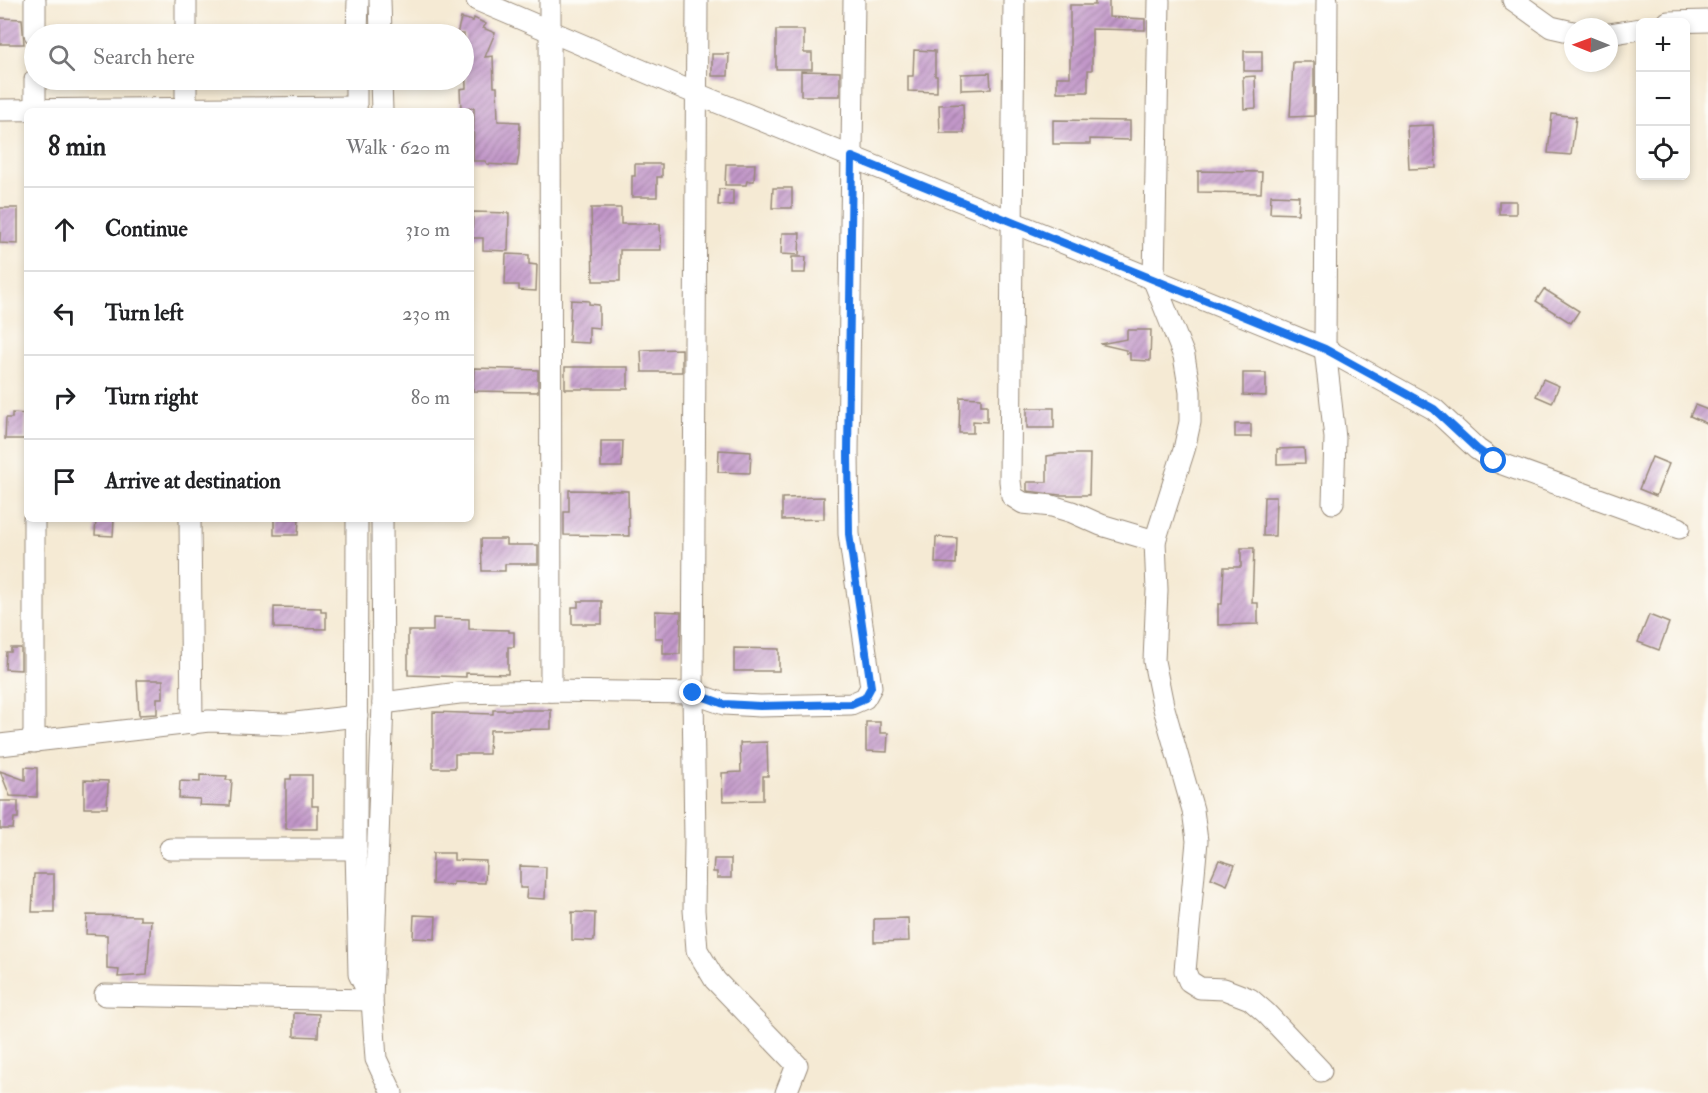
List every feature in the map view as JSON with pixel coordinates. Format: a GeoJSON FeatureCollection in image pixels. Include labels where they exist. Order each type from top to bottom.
{"type":"FeatureCollection","features":[{"type":"Feature","properties":{"kind":"street"},"geometry":{"type":"LineString","coordinates":[[35,0],[35,24]]}},
{"type":"Feature","properties":{"kind":"street"},"geometry":{"type":"LineString","coordinates":[[186,0],[186,24]]}},
{"type":"Feature","properties":{"kind":"street"},"geometry":{"type":"LineString","coordinates":[[357,24],[358,0]]}},
{"type":"Feature","properties":{"kind":"street"},"geometry":{"type":"LineString","coordinates":[[380,0],[381,24]]}},
{"type":"Feature","properties":{"kind":"street"},"geometry":{"type":"LineString","coordinates":[[477,0],[697,94],[1325,349],[1434,409],[1477,449],[1494,461],[1679,528]]}},
{"type":"Feature","properties":{"kind":"street"},"geometry":{"type":"LineString","coordinates":[[550,0],[551,691]]}},
{"type":"Feature","properties":{"kind":"street"},"geometry":{"type":"LineString","coordinates":[[697,0],[693,693],[694,910],[697,950],[715,980],[797,1065],[786,1093]]}},
{"type":"Feature","properties":{"kind":"street"},"geometry":{"type":"LineString","coordinates":[[383,703],[459,693],[551,691],[693,693],[724,704],[760,706],[851,704],[865,698],[871,687],[849,534],[848,430],[854,0]]}},
{"type":"Feature","properties":{"kind":"street"},"geometry":{"type":"LineString","coordinates":[[1014,0],[1010,481],[1012,496],[1023,502],[1052,506],[1072,512],[1101,525],[1155,541]]}},
{"type":"Feature","properties":{"kind":"street"},"geometry":{"type":"LineString","coordinates":[[1159,0],[1154,281],[1184,356],[1190,392],[1190,422],[1184,450],[1155,541],[1157,590],[1154,661],[1163,705],[1193,810],[1197,841],[1185,971],[1189,981],[1200,988],[1224,989],[1250,999],[1321,1071]]}},
{"type":"Feature","properties":{"kind":"street"},"geometry":{"type":"LineString","coordinates":[[1327,0],[1325,349],[1335,438],[1333,503]]}},
{"type":"Feature","properties":{"kind":"street"},"geometry":{"type":"LineString","coordinates":[[1513,0],[1551,27],[1564,30]]}},
{"type":"Feature","properties":{"kind":"street"},"geometry":{"type":"LineString","coordinates":[[1690,21],[1708,21]]}},
{"type":"Feature","properties":{"kind":"street"},"geometry":{"type":"LineString","coordinates":[[1618,33],[1636,31]]}},
{"type":"Feature","properties":{"kind":"street"},"geometry":{"type":"LineString","coordinates":[[35,90],[35,108]]}},
{"type":"Feature","properties":{"kind":"street"},"geometry":{"type":"LineString","coordinates":[[186,90],[186,108]]}},
{"type":"Feature","properties":{"kind":"street"},"geometry":{"type":"LineString","coordinates":[[356,90],[356,108]]}},
{"type":"Feature","properties":{"kind":"street"},"geometry":{"type":"LineString","coordinates":[[381,90],[381,108]]}},
{"type":"Feature","properties":{"kind":"street"},"geometry":{"type":"LineString","coordinates":[[0,110],[24,110]]}},
{"type":"Feature","properties":{"kind":"street"},"geometry":{"type":"LineString","coordinates":[[34,522],[34,742]]}},
{"type":"Feature","properties":{"kind":"street"},"geometry":{"type":"LineString","coordinates":[[190,522],[192,724]]}},
{"type":"Feature","properties":{"kind":"street"},"geometry":{"type":"LineString","coordinates":[[357,522],[356,849],[359,974],[372,1000]]}},
{"type":"Feature","properties":{"kind":"street"},"geometry":{"type":"LineString","coordinates":[[382,522],[383,703],[372,1000],[376,1059],[392,1093]]}},
{"type":"Feature","properties":{"kind":"street"},"geometry":{"type":"LineString","coordinates":[[0,746],[209,721],[287,724],[357,716]]}},
{"type":"Feature","properties":{"kind":"street"},"geometry":{"type":"LineString","coordinates":[[170,849],[356,849]]}},
{"type":"Feature","properties":{"kind":"street"},"geometry":{"type":"LineString","coordinates":[[105,995],[372,1000]]}},
{"type":"Feature","properties":{"kind":"building"},"geometry":{"type":"Polygon","coordinates":[[[1095,0],[1109,0],[1109,17],[1145,19],[1145,30],[1092,29],[1092,70],[1088,70],[1088,92],[1057,92],[1057,77],[1070,77],[1070,5],[1095,5],[1095,0]]]}},
{"type":"Feature","properties":{"kind":"building"},"geometry":{"type":"Polygon","coordinates":[[[0,18],[22,19],[24,44],[0,44],[0,18]]]}},
{"type":"Feature","properties":{"kind":"building"},"geometry":{"type":"Polygon","coordinates":[[[461,18],[473,21],[474,18],[486,24],[483,28],[495,33],[485,57],[493,56],[498,121],[520,122],[517,166],[474,161],[474,108],[461,108],[460,90],[474,90],[474,24],[460,24],[461,18]]]}},
{"type":"Feature","properties":{"kind":"building"},"geometry":{"type":"Polygon","coordinates":[[[776,30],[804,30],[804,53],[812,53],[812,69],[776,69],[776,30]]]}},
{"type":"Feature","properties":{"kind":"building"},"geometry":{"type":"Polygon","coordinates":[[[914,50],[935,51],[937,92],[908,91],[908,76],[913,76],[914,50]]]}},
{"type":"Feature","properties":{"kind":"building"},"geometry":{"type":"Polygon","coordinates":[[[1244,51],[1262,51],[1262,71],[1244,71],[1244,51]]]}},
{"type":"Feature","properties":{"kind":"building"},"geometry":{"type":"Polygon","coordinates":[[[712,54],[729,54],[728,76],[712,76],[712,54]]]}},
{"type":"Feature","properties":{"kind":"building"},"geometry":{"type":"Polygon","coordinates":[[[1293,62],[1314,62],[1314,116],[1290,117],[1293,62]]]}},
{"type":"Feature","properties":{"kind":"building"},"geometry":{"type":"Polygon","coordinates":[[[801,71],[840,72],[840,96],[801,96],[801,71]]]}},
{"type":"Feature","properties":{"kind":"building"},"geometry":{"type":"Polygon","coordinates":[[[990,73],[991,89],[961,90],[961,74],[990,73]]]}},
{"type":"Feature","properties":{"kind":"building"},"geometry":{"type":"Polygon","coordinates":[[[1255,76],[1256,108],[1244,109],[1243,77],[1255,76]]]}},
{"type":"Feature","properties":{"kind":"building"},"geometry":{"type":"Polygon","coordinates":[[[963,104],[964,133],[940,133],[939,105],[963,104]]]}},
{"type":"Feature","properties":{"kind":"building"},"geometry":{"type":"Polygon","coordinates":[[[1552,114],[1576,117],[1571,155],[1548,153],[1552,114]]]}},
{"type":"Feature","properties":{"kind":"building"},"geometry":{"type":"Polygon","coordinates":[[[1053,120],[1130,121],[1130,140],[1090,139],[1090,144],[1053,144],[1053,120]]]}},
{"type":"Feature","properties":{"kind":"building"},"geometry":{"type":"Polygon","coordinates":[[[1433,125],[1436,168],[1409,169],[1407,126],[1433,125]]]}},
{"type":"Feature","properties":{"kind":"building"},"geometry":{"type":"Polygon","coordinates":[[[635,164],[662,164],[662,177],[657,177],[657,197],[632,197],[632,176],[635,176],[635,164]]]}},
{"type":"Feature","properties":{"kind":"building"},"geometry":{"type":"Polygon","coordinates":[[[726,164],[755,164],[754,181],[747,181],[746,185],[725,185],[726,164]]]}},
{"type":"Feature","properties":{"kind":"building"},"geometry":{"type":"Polygon","coordinates":[[[1198,171],[1262,172],[1261,193],[1198,192],[1198,171]]]}},
{"type":"Feature","properties":{"kind":"building"},"geometry":{"type":"Polygon","coordinates":[[[773,188],[792,188],[792,208],[772,208],[773,188]]]}},
{"type":"Feature","properties":{"kind":"building"},"geometry":{"type":"Polygon","coordinates":[[[719,189],[733,190],[733,205],[718,205],[719,189]]]}},
{"type":"Feature","properties":{"kind":"building"},"geometry":{"type":"Polygon","coordinates":[[[1271,195],[1299,196],[1298,214],[1270,213],[1271,195]]]}},
{"type":"Feature","properties":{"kind":"building"},"geometry":{"type":"Polygon","coordinates":[[[1499,201],[1516,201],[1516,214],[1499,214],[1499,201]]]}},
{"type":"Feature","properties":{"kind":"building"},"geometry":{"type":"Polygon","coordinates":[[[0,208],[18,208],[18,244],[0,243],[0,208]]]}},
{"type":"Feature","properties":{"kind":"building"},"geometry":{"type":"Polygon","coordinates":[[[591,208],[621,208],[621,224],[660,224],[661,250],[620,250],[620,281],[593,281],[591,208]]]}},
{"type":"Feature","properties":{"kind":"building"},"geometry":{"type":"Polygon","coordinates":[[[474,212],[509,213],[508,251],[483,250],[483,238],[474,238],[474,212]]]}},
{"type":"Feature","properties":{"kind":"building"},"geometry":{"type":"Polygon","coordinates":[[[782,233],[800,233],[799,255],[781,254],[782,233]]]}},
{"type":"Feature","properties":{"kind":"building"},"geometry":{"type":"Polygon","coordinates":[[[506,254],[529,255],[529,264],[537,265],[536,291],[519,290],[519,285],[505,285],[506,254]]]}},
{"type":"Feature","properties":{"kind":"building"},"geometry":{"type":"Polygon","coordinates":[[[792,257],[806,257],[805,273],[792,273],[792,257]]]}},
{"type":"Feature","properties":{"kind":"building"},"geometry":{"type":"Polygon","coordinates":[[[1544,289],[1579,311],[1571,323],[1536,301],[1544,289]]]}},
{"type":"Feature","properties":{"kind":"building"},"geometry":{"type":"Polygon","coordinates":[[[571,300],[589,301],[589,304],[599,305],[599,328],[589,327],[589,343],[569,342],[571,300]]]}},
{"type":"Feature","properties":{"kind":"building"},"geometry":{"type":"Polygon","coordinates":[[[1127,330],[1151,330],[1150,361],[1130,360],[1130,353],[1126,353],[1126,350],[1100,344],[1127,339],[1127,330]]]}},
{"type":"Feature","properties":{"kind":"building"},"geometry":{"type":"Polygon","coordinates":[[[682,349],[682,372],[642,372],[641,350],[682,349]]]}},
{"type":"Feature","properties":{"kind":"building"},"geometry":{"type":"Polygon","coordinates":[[[565,367],[628,367],[628,389],[565,389],[565,367]]]}},
{"type":"Feature","properties":{"kind":"building"},"geometry":{"type":"Polygon","coordinates":[[[474,368],[538,370],[538,392],[474,391],[474,368]]]}},
{"type":"Feature","properties":{"kind":"building"},"geometry":{"type":"Polygon","coordinates":[[[1243,373],[1266,373],[1266,396],[1243,395],[1243,373]]]}},
{"type":"Feature","properties":{"kind":"building"},"geometry":{"type":"Polygon","coordinates":[[[1543,379],[1559,386],[1552,403],[1536,396],[1543,379]]]}},
{"type":"Feature","properties":{"kind":"building"},"geometry":{"type":"Polygon","coordinates":[[[960,397],[981,398],[981,405],[987,405],[987,422],[973,421],[973,433],[959,433],[960,397]]]}},
{"type":"Feature","properties":{"kind":"building"},"geometry":{"type":"Polygon","coordinates":[[[1695,405],[1708,410],[1708,424],[1690,416],[1695,405]]]}},
{"type":"Feature","properties":{"kind":"building"},"geometry":{"type":"Polygon","coordinates":[[[1027,408],[1054,408],[1054,428],[1027,428],[1027,408]]]}},
{"type":"Feature","properties":{"kind":"building"},"geometry":{"type":"Polygon","coordinates":[[[12,413],[24,414],[24,439],[5,439],[6,418],[12,418],[12,413]]]}},
{"type":"Feature","properties":{"kind":"building"},"geometry":{"type":"Polygon","coordinates":[[[1235,424],[1251,424],[1251,437],[1235,437],[1235,424]]]}},
{"type":"Feature","properties":{"kind":"building"},"geometry":{"type":"Polygon","coordinates":[[[601,441],[623,441],[622,467],[601,467],[601,441]]]}},
{"type":"Feature","properties":{"kind":"building"},"geometry":{"type":"Polygon","coordinates":[[[1304,448],[1305,463],[1277,464],[1277,449],[1304,448]]]}},
{"type":"Feature","properties":{"kind":"building"},"geometry":{"type":"Polygon","coordinates":[[[719,450],[751,452],[750,473],[718,472],[719,450]]]}},
{"type":"Feature","properties":{"kind":"building"},"geometry":{"type":"Polygon","coordinates":[[[1090,454],[1089,495],[1060,495],[1027,491],[1027,482],[1047,482],[1047,456],[1090,454]]]}},
{"type":"Feature","properties":{"kind":"building"},"geometry":{"type":"Polygon","coordinates":[[[1652,457],[1669,464],[1656,496],[1639,489],[1652,457]]]}},
{"type":"Feature","properties":{"kind":"building"},"geometry":{"type":"Polygon","coordinates":[[[569,490],[628,491],[629,536],[564,535],[564,512],[569,512],[569,490]]]}},
{"type":"Feature","properties":{"kind":"building"},"geometry":{"type":"Polygon","coordinates":[[[824,497],[824,519],[782,520],[782,498],[824,497]]]}},
{"type":"Feature","properties":{"kind":"building"},"geometry":{"type":"Polygon","coordinates":[[[1264,497],[1276,497],[1275,536],[1263,536],[1264,497]]]}},
{"type":"Feature","properties":{"kind":"building"},"geometry":{"type":"Polygon","coordinates":[[[96,522],[114,522],[113,536],[95,535],[96,522]]]}},
{"type":"Feature","properties":{"kind":"building"},"geometry":{"type":"Polygon","coordinates":[[[274,522],[299,522],[298,535],[274,535],[274,522]]]}},
{"type":"Feature","properties":{"kind":"building"},"geometry":{"type":"Polygon","coordinates":[[[936,537],[957,538],[956,564],[935,563],[936,537]]]}},
{"type":"Feature","properties":{"kind":"building"},"geometry":{"type":"Polygon","coordinates":[[[481,539],[506,539],[506,545],[538,545],[538,564],[505,564],[505,571],[482,571],[481,539]]]}},
{"type":"Feature","properties":{"kind":"building"},"geometry":{"type":"Polygon","coordinates":[[[1241,548],[1254,548],[1252,603],[1258,603],[1258,624],[1218,625],[1218,604],[1222,604],[1224,567],[1241,567],[1241,548]]]}},
{"type":"Feature","properties":{"kind":"building"},"geometry":{"type":"Polygon","coordinates":[[[578,601],[602,601],[602,624],[572,624],[572,607],[578,607],[578,601]]]}},
{"type":"Feature","properties":{"kind":"building"},"geometry":{"type":"Polygon","coordinates":[[[274,607],[321,608],[321,612],[326,612],[326,629],[274,628],[274,607]]]}},
{"type":"Feature","properties":{"kind":"building"},"geometry":{"type":"Polygon","coordinates":[[[655,611],[681,612],[680,654],[663,654],[663,638],[655,638],[655,611]]]}},
{"type":"Feature","properties":{"kind":"building"},"geometry":{"type":"Polygon","coordinates":[[[1649,615],[1669,623],[1659,650],[1638,642],[1649,615]]]}},
{"type":"Feature","properties":{"kind":"building"},"geometry":{"type":"Polygon","coordinates":[[[433,618],[469,619],[469,629],[514,632],[514,647],[508,647],[508,674],[466,673],[466,677],[408,675],[408,631],[433,631],[433,618]]]}},
{"type":"Feature","properties":{"kind":"building"},"geometry":{"type":"Polygon","coordinates":[[[11,648],[21,648],[21,670],[5,669],[6,652],[11,652],[11,648]]]}},
{"type":"Feature","properties":{"kind":"building"},"geometry":{"type":"Polygon","coordinates":[[[734,648],[779,649],[779,671],[734,671],[734,648]]]}},
{"type":"Feature","properties":{"kind":"building"},"geometry":{"type":"Polygon","coordinates":[[[137,680],[163,680],[163,698],[157,698],[157,714],[139,715],[137,680]]]}},
{"type":"Feature","properties":{"kind":"building"},"geometry":{"type":"Polygon","coordinates":[[[493,710],[551,710],[551,729],[490,730],[489,754],[455,754],[455,768],[433,768],[433,712],[493,714],[493,710]]]}},
{"type":"Feature","properties":{"kind":"building"},"geometry":{"type":"Polygon","coordinates":[[[866,722],[880,722],[880,733],[888,733],[887,752],[866,751],[866,722]]]}},
{"type":"Feature","properties":{"kind":"building"},"geometry":{"type":"Polygon","coordinates":[[[767,742],[768,776],[763,776],[763,800],[723,801],[722,773],[741,772],[740,743],[767,742]]]}},
{"type":"Feature","properties":{"kind":"building"},"geometry":{"type":"Polygon","coordinates":[[[25,767],[37,768],[37,797],[10,796],[0,771],[25,780],[25,767]]]}},
{"type":"Feature","properties":{"kind":"building"},"geometry":{"type":"Polygon","coordinates":[[[200,775],[227,776],[226,780],[232,780],[230,806],[199,805],[200,799],[179,798],[180,781],[200,782],[200,775]]]}},
{"type":"Feature","properties":{"kind":"building"},"geometry":{"type":"Polygon","coordinates":[[[291,775],[312,775],[312,806],[318,806],[318,829],[286,829],[286,779],[291,779],[291,775]]]}},
{"type":"Feature","properties":{"kind":"building"},"geometry":{"type":"Polygon","coordinates":[[[84,780],[108,781],[107,808],[84,808],[84,780]]]}},
{"type":"Feature","properties":{"kind":"building"},"geometry":{"type":"Polygon","coordinates":[[[0,801],[18,801],[18,818],[14,818],[13,829],[0,829],[0,801]]]}},
{"type":"Feature","properties":{"kind":"building"},"geometry":{"type":"Polygon","coordinates":[[[433,853],[454,853],[454,860],[486,861],[485,883],[432,884],[433,853]]]}},
{"type":"Feature","properties":{"kind":"building"},"geometry":{"type":"Polygon","coordinates":[[[714,859],[731,859],[731,878],[717,878],[717,872],[713,872],[714,859]]]}},
{"type":"Feature","properties":{"kind":"building"},"geometry":{"type":"Polygon","coordinates":[[[1219,860],[1235,865],[1227,885],[1211,878],[1219,860]]]}},
{"type":"Feature","properties":{"kind":"building"},"geometry":{"type":"Polygon","coordinates":[[[520,866],[546,867],[545,899],[526,898],[527,888],[520,888],[520,866]]]}},
{"type":"Feature","properties":{"kind":"building"},"geometry":{"type":"Polygon","coordinates":[[[34,874],[54,874],[54,912],[32,912],[34,874]]]}},
{"type":"Feature","properties":{"kind":"building"},"geometry":{"type":"Polygon","coordinates":[[[572,912],[595,913],[594,941],[572,940],[572,912]]]}},
{"type":"Feature","properties":{"kind":"building"},"geometry":{"type":"Polygon","coordinates":[[[87,915],[140,916],[140,920],[151,920],[147,975],[118,977],[119,970],[107,969],[107,935],[86,934],[87,915]]]}},
{"type":"Feature","properties":{"kind":"building"},"geometry":{"type":"Polygon","coordinates":[[[414,915],[436,916],[435,939],[413,938],[414,915]]]}},
{"type":"Feature","properties":{"kind":"building"},"geometry":{"type":"Polygon","coordinates":[[[908,918],[909,941],[874,942],[874,919],[908,918]]]}},
{"type":"Feature","properties":{"kind":"building"},"geometry":{"type":"Polygon","coordinates":[[[294,1013],[319,1014],[318,1037],[294,1036],[294,1013]]]}},
{"type":"Feature","properties":{"kind":"route"},"geometry":{"type":"LineString","coordinates":[[693,693],[724,704],[760,706],[851,704],[865,698],[871,687],[849,534],[852,157],[1012,220],[1154,281],[1325,349],[1434,409],[1477,449],[1494,461]]}}]}
